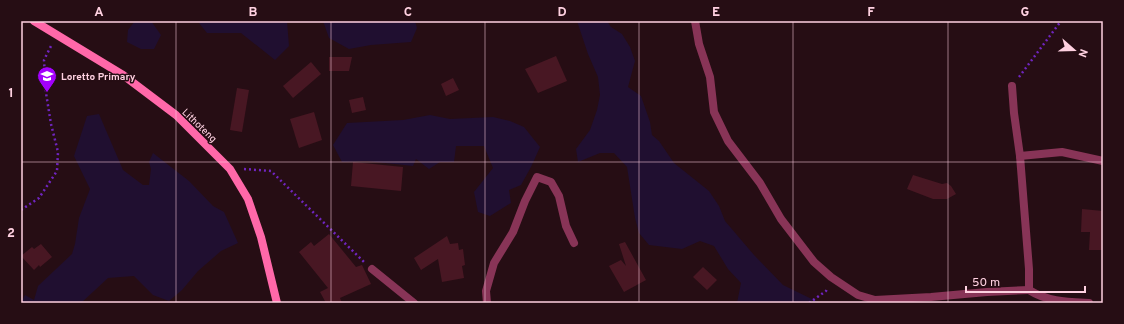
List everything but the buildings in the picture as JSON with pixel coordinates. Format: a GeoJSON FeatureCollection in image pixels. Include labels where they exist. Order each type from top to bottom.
{"type":"FeatureCollection","features":[{"type":"Feature","properties":{"kind":"main road","name":"Lithoteng"},"geometry":{"type":"LineString","coordinates":[[34,21],[124,75],[176,115],[230,169],[248,199],[255,218],[277,303]]}},
{"type":"Feature","properties":{"kind":"street"},"geometry":{"type":"LineString","coordinates":[[694,21],[699,44],[710,77],[714,112],[728,141],[814,262],[832,277],[858,295],[876,300],[1029,290],[1051,300],[1089,303]]}},
{"type":"Feature","properties":{"kind":"street"},"geometry":{"type":"LineString","coordinates":[[1012,86],[1020,156],[1029,269],[1029,290]]}},
{"type":"Feature","properties":{"kind":"street"},"geometry":{"type":"LineString","coordinates":[[1020,156],[1062,152],[1103,161]]}},
{"type":"Feature","properties":{"kind":"street"},"geometry":{"type":"LineString","coordinates":[[487,303],[486,291],[494,263],[513,232],[525,201],[537,177],[552,182],[559,196],[566,226],[574,243]]}},
{"type":"Feature","properties":{"kind":"street"},"geometry":{"type":"LineString","coordinates":[[372,269],[414,303]]}},
{"type":"Feature","properties":{"kind":"street"},"geometry":{"type":"LineString","coordinates":[[858,295],[863,303]]}},
{"type":"Feature","properties":{"kind":"path"},"geometry":{"type":"LineString","coordinates":[[1012,86],[1061,21]]}},
{"type":"Feature","properties":{"kind":"path"},"geometry":{"type":"LineString","coordinates":[[21,210],[39,198],[57,171],[58,152],[46,93],[44,60],[57,35]]}},
{"type":"Feature","properties":{"kind":"path"},"geometry":{"type":"LineString","coordinates":[[230,169],[271,171],[372,269]]}},
{"type":"Feature","properties":{"kind":"path"},"geometry":{"type":"LineString","coordinates":[[809,303],[826,291],[832,277]]}},
{"type":"Feature","properties":{"kind":"shaded area"},"geometry":{"type":"Polygon","coordinates":[[[135,21],[151,21],[161,35],[154,49],[141,49],[127,42],[128,30],[135,21]]]}},
{"type":"Feature","properties":{"kind":"shaded area"},"geometry":{"type":"Polygon","coordinates":[[[201,21],[287,21],[289,46],[275,60],[241,33],[207,33],[199,23],[201,21]]]}},
{"type":"Feature","properties":{"kind":"shaded area"},"geometry":{"type":"Polygon","coordinates":[[[323,21],[415,21],[417,28],[411,42],[371,45],[349,49],[329,38],[323,21]]]}},
{"type":"Feature","properties":{"kind":"shaded area"},"geometry":{"type":"Polygon","coordinates":[[[577,21],[607,21],[611,27],[622,34],[630,47],[635,61],[628,87],[641,96],[650,122],[652,135],[659,141],[674,163],[709,191],[719,206],[725,221],[754,255],[783,285],[820,303],[737,303],[741,283],[728,269],[714,246],[700,241],[682,249],[649,245],[639,233],[635,218],[627,167],[614,153],[600,153],[578,162],[576,149],[590,130],[597,110],[600,95],[598,77],[588,54],[577,21]]]}},
{"type":"Feature","properties":{"kind":"shaded area"},"geometry":{"type":"Polygon","coordinates":[[[99,114],[123,170],[143,185],[149,185],[151,169],[149,162],[153,153],[189,181],[213,206],[224,212],[238,243],[221,251],[198,271],[182,290],[169,301],[153,295],[134,276],[108,278],[81,303],[21,303],[25,295],[34,300],[38,286],[72,254],[79,218],[90,189],[74,156],[87,116],[99,114]]]}},
{"type":"Feature","properties":{"kind":"shaded area"},"geometry":{"type":"Polygon","coordinates":[[[430,115],[450,119],[493,117],[510,121],[524,127],[540,147],[521,185],[509,190],[511,203],[490,216],[478,212],[474,192],[493,168],[484,146],[456,146],[454,162],[440,162],[429,169],[416,159],[413,166],[367,161],[342,162],[333,145],[347,123],[403,120],[430,115]]]}},
{"type":"Feature","properties":{"kind":"place","name":"Loretto Primary"},"geometry":{"type":"Point","coordinates":[47,93]}}]}
